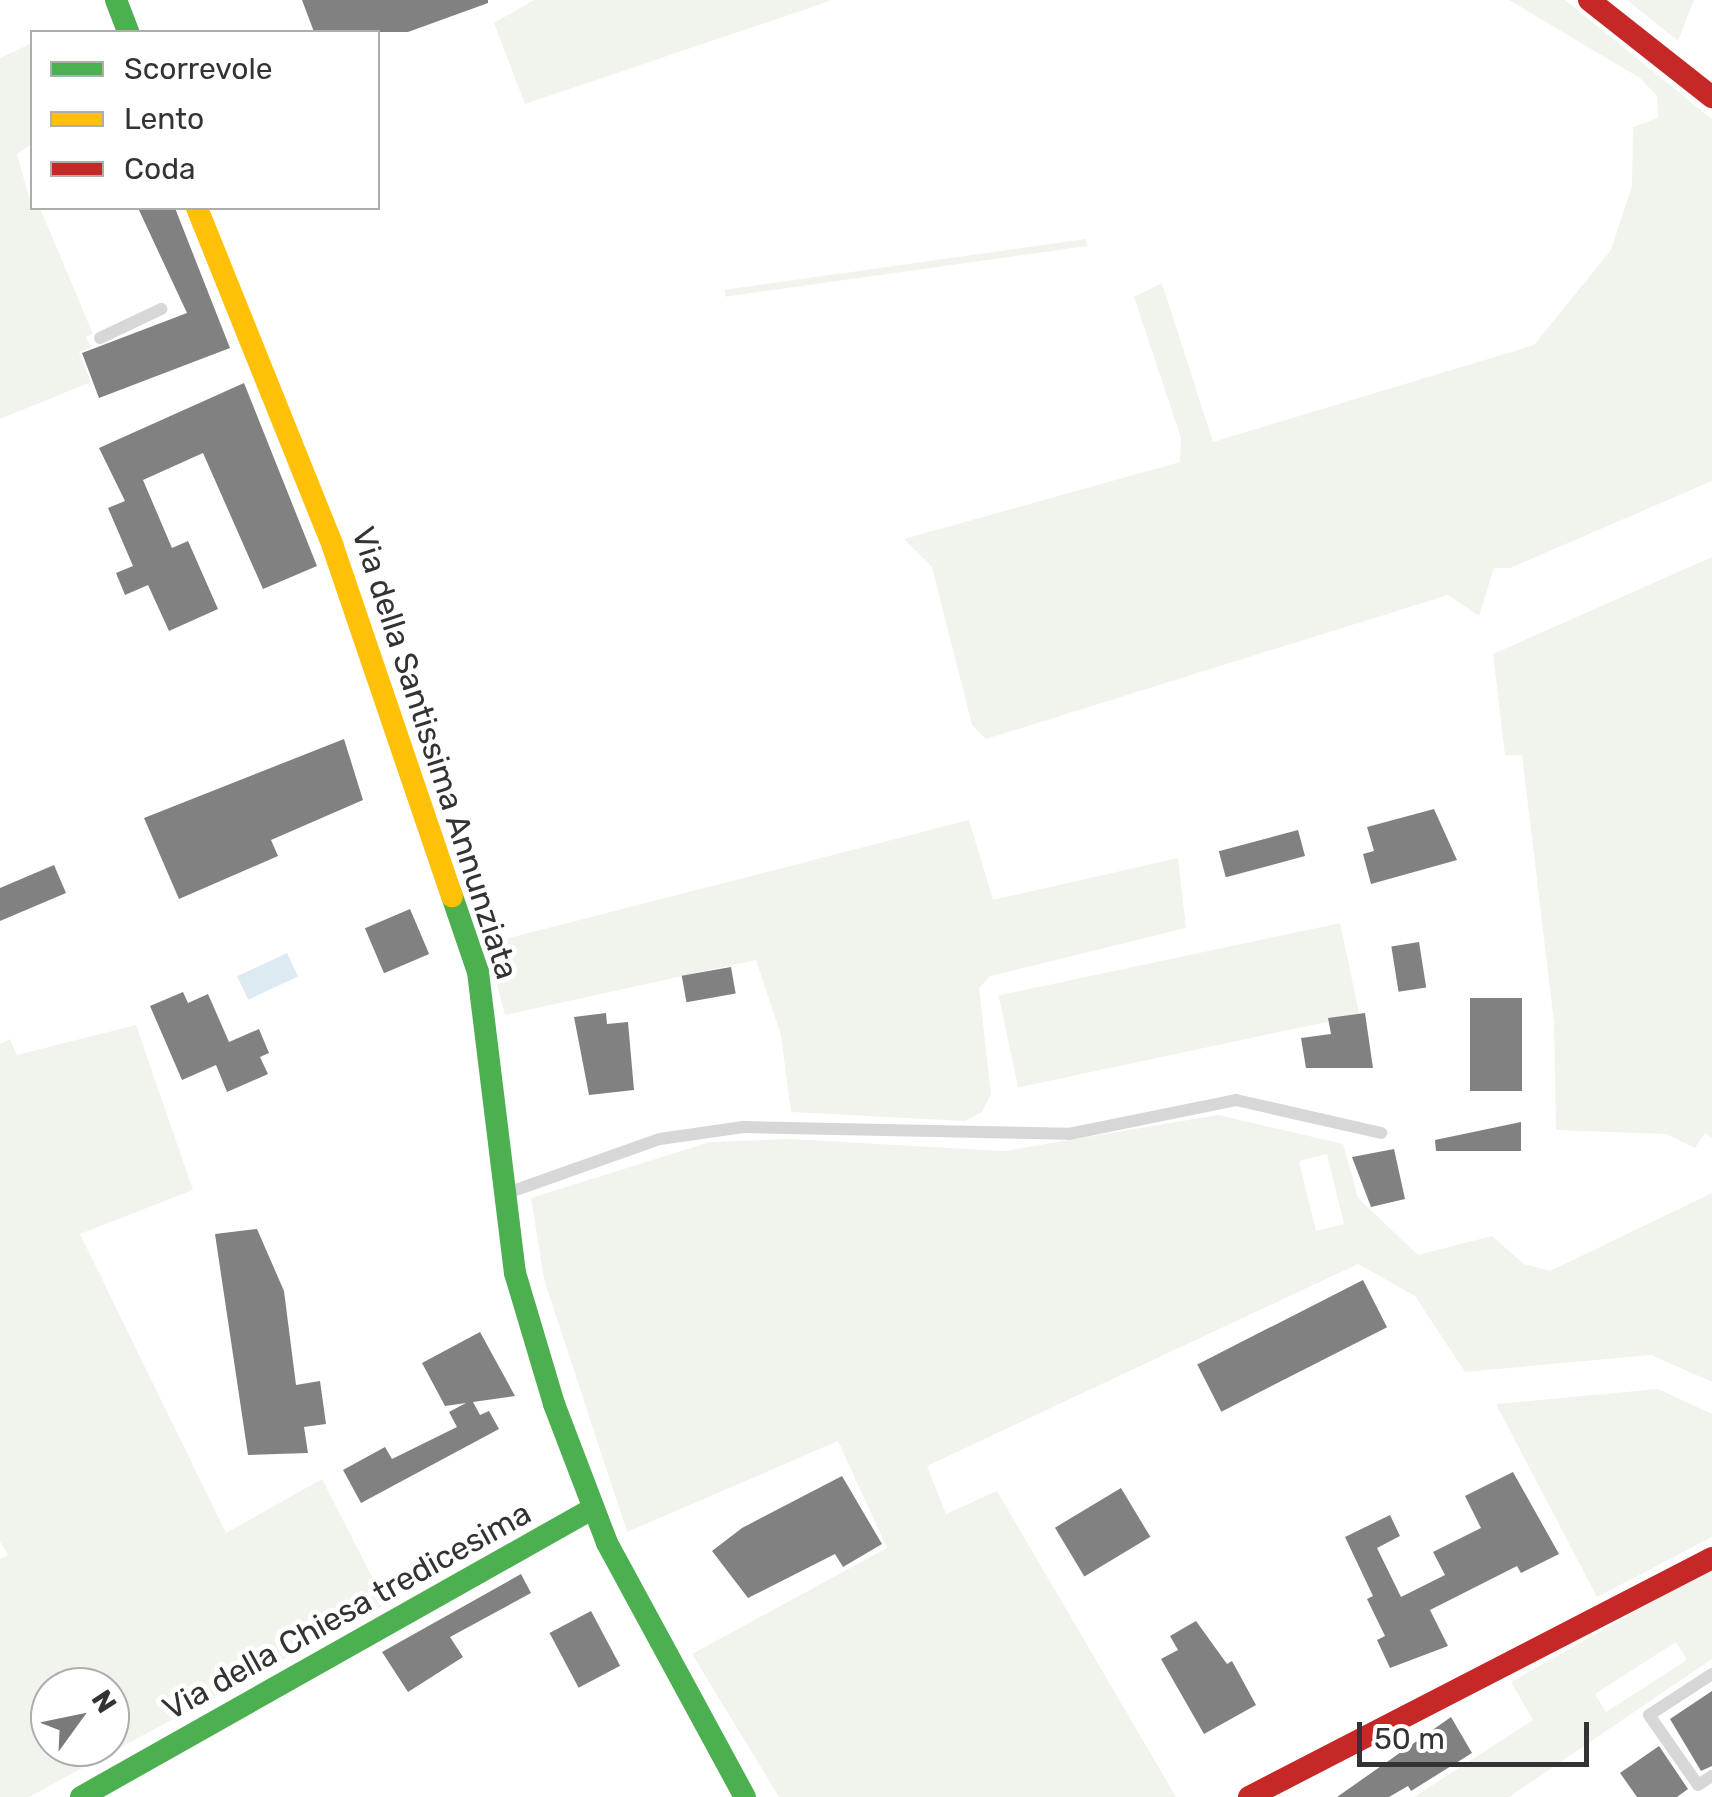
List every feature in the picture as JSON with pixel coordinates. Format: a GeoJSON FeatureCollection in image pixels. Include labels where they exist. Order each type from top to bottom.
{"type":"FeatureCollection","features":[{"type":"Feature","properties":{"kind":"street"},"geometry":{"type":"LineString","coordinates":[[116,0],[127,30]]}},
{"type":"Feature","properties":{"kind":"street"},"geometry":{"type":"LineString","coordinates":[[1588,0],[1712,97]]}},
{"type":"Feature","properties":{"kind":"street","name":"Via della Santissima Annunziata"},"geometry":{"type":"LineString","coordinates":[[199,210],[333,547],[462,920],[490,1033],[515,1273],[592,1509],[744,1797]]}},
{"type":"Feature","properties":{"kind":"street","name":"Via della Chiesa tredicesima"},"geometry":{"type":"LineString","coordinates":[[80,1797],[592,1509]]}},
{"type":"Feature","properties":{"kind":"street"},"geometry":{"type":"LineString","coordinates":[[1250,1797],[1712,1558]]}},
{"type":"Feature","properties":{"kind":"lane"},"geometry":{"type":"LineString","coordinates":[[100,338],[161,309]]}},
{"type":"Feature","properties":{"kind":"lane"},"geometry":{"type":"LineString","coordinates":[[507,1193],[660,1139],[743,1127],[1069,1134],[1236,1100],[1381,1133]]}},
{"type":"Feature","properties":{"kind":"lane"},"geometry":{"type":"LineString","coordinates":[[1712,1674],[1649,1715],[1698,1785],[1712,1776]]}},
{"type":"Feature","properties":{"kind":"shaded area"},"geometry":{"type":"Polygon","coordinates":[[[534,0],[830,1],[525,104],[494,23],[534,0]]]}},
{"type":"Feature","properties":{"kind":"shaded area"},"geometry":{"type":"Polygon","coordinates":[[[1509,0],[1565,0],[1712,119],[1712,481],[1510,568],[1494,568],[1479,616],[1448,595],[986,739],[972,725],[932,567],[904,539],[1180,462],[1181,438],[1134,297],[1162,283],[1213,442],[1534,345],[1611,250],[1632,186],[1633,127],[1658,118],[1657,96],[1640,78],[1509,0]]]}},
{"type":"Feature","properties":{"kind":"shaded area"},"geometry":{"type":"Polygon","coordinates":[[[1627,0],[1694,0],[1678,41],[1627,0]]]}},
{"type":"Feature","properties":{"kind":"shaded area"},"geometry":{"type":"Polygon","coordinates":[[[30,44],[30,145],[17,154],[30,210],[41,210],[93,334],[86,337],[91,347],[79,352],[91,382],[0,419],[0,58],[30,44]]]}},
{"type":"Feature","properties":{"kind":"shaded area"},"geometry":{"type":"Polygon","coordinates":[[[1086,239],[1087,246],[726,297],[725,290],[1086,239]]]}},
{"type":"Feature","properties":{"kind":"shaded area"},"geometry":{"type":"Polygon","coordinates":[[[1712,557],[1712,1138],[1705,1133],[1695,1148],[1666,1134],[1556,1130],[1554,1022],[1522,755],[1505,755],[1493,654],[1712,557]]]}},
{"type":"Feature","properties":{"kind":"shaded area"},"geometry":{"type":"Polygon","coordinates":[[[969,820],[993,900],[1178,858],[1186,928],[990,976],[979,988],[991,1094],[982,1112],[965,1121],[791,1112],[781,1035],[756,960],[505,1015],[486,944],[969,820]]]}},
{"type":"Feature","properties":{"kind":"shaded area"},"geometry":{"type":"Polygon","coordinates":[[[1340,923],[1360,1015],[1018,1088],[999,996],[1340,923]]]}},
{"type":"Feature","properties":{"kind":"shaded area"},"geometry":{"type":"Polygon","coordinates":[[[287,953],[298,977],[248,1000],[237,976],[287,953]]]}},
{"type":"Feature","properties":{"kind":"shaded area"},"geometry":{"type":"Polygon","coordinates":[[[136,1025],[193,1190],[80,1234],[226,1533],[322,1479],[386,1604],[130,1742],[130,1667],[30,1667],[30,1767],[84,1767],[29,1797],[0,1797],[0,1559],[8,1555],[0,1541],[0,1044],[10,1039],[17,1055],[136,1025]]]}},
{"type":"Feature","properties":{"kind":"shaded area"},"geometry":{"type":"Polygon","coordinates":[[[1218,1115],[1343,1144],[1358,1198],[1418,1255],[1492,1236],[1524,1264],[1550,1271],[1712,1193],[1712,1382],[1651,1355],[1465,1372],[1415,1296],[1358,1264],[927,1466],[946,1514],[997,1491],[1176,1797],[779,1797],[692,1654],[887,1548],[838,1441],[627,1532],[544,1279],[531,1198],[710,1142],[790,1139],[1004,1151],[1218,1115]],[[1327,1154],[1299,1161],[1316,1231],[1344,1224],[1327,1154]]]}},
{"type":"Feature","properties":{"kind":"shaded area"},"geometry":{"type":"Polygon","coordinates":[[[1658,1389],[1712,1414],[1712,1537],[1597,1597],[1496,1404],[1658,1389]]]}},
{"type":"Feature","properties":{"kind":"shaded area"},"geometry":{"type":"Polygon","coordinates":[[[1712,1568],[1712,1659],[1509,1797],[1414,1797],[1533,1720],[1511,1682],[1712,1568]],[[1676,1642],[1595,1694],[1606,1712],[1687,1660],[1676,1642]]]}},
{"type":"Feature","properties":{"kind":"building"},"geometry":{"type":"Polygon","coordinates":[[[302,0],[488,0],[408,32],[313,30],[302,0]]]}},
{"type":"Feature","properties":{"kind":"building"},"geometry":{"type":"Polygon","coordinates":[[[139,210],[176,210],[230,348],[99,398],[82,353],[187,313],[139,210]]]}},
{"type":"Feature","properties":{"kind":"building"},"geometry":{"type":"Polygon","coordinates":[[[244,383],[317,566],[263,589],[203,453],[143,480],[172,548],[188,541],[218,609],[169,631],[148,585],[125,595],[116,573],[133,566],[108,508],[125,501],[99,448],[244,383]]]}},
{"type":"Feature","properties":{"kind":"building"},"geometry":{"type":"Polygon","coordinates":[[[344,739],[363,800],[271,840],[278,856],[179,899],[144,818],[344,739]]]}},
{"type":"Feature","properties":{"kind":"building"},"geometry":{"type":"Polygon","coordinates":[[[1434,809],[1457,860],[1371,884],[1363,854],[1374,851],[1367,827],[1434,809]]]}},
{"type":"Feature","properties":{"kind":"building"},"geometry":{"type":"Polygon","coordinates":[[[1298,830],[1305,856],[1226,877],[1219,851],[1298,830]]]}},
{"type":"Feature","properties":{"kind":"building"},"geometry":{"type":"Polygon","coordinates":[[[54,865],[66,893],[0,921],[0,888],[54,865]]]}},
{"type":"Feature","properties":{"kind":"building"},"geometry":{"type":"Polygon","coordinates":[[[410,909],[429,954],[384,973],[365,928],[410,909]]]}},
{"type":"Feature","properties":{"kind":"building"},"geometry":{"type":"Polygon","coordinates":[[[1419,942],[1426,987],[1399,992],[1391,946],[1419,942]]]}},
{"type":"Feature","properties":{"kind":"building"},"geometry":{"type":"Polygon","coordinates":[[[731,967],[736,994],[686,1002],[682,976],[731,967]]]}},
{"type":"Feature","properties":{"kind":"building"},"geometry":{"type":"Polygon","coordinates":[[[183,992],[188,1003],[208,994],[229,1042],[259,1029],[269,1053],[260,1057],[268,1074],[227,1092],[216,1065],[182,1080],[150,1006],[183,992]]]}},
{"type":"Feature","properties":{"kind":"building"},"geometry":{"type":"Polygon","coordinates":[[[1470,998],[1522,998],[1522,1091],[1470,1091],[1470,998]]]}},
{"type":"Feature","properties":{"kind":"building"},"geometry":{"type":"Polygon","coordinates":[[[606,1013],[607,1024],[628,1022],[634,1090],[589,1095],[574,1017],[606,1013]]]}},
{"type":"Feature","properties":{"kind":"building"},"geometry":{"type":"Polygon","coordinates":[[[1365,1013],[1373,1068],[1306,1068],[1301,1038],[1331,1034],[1328,1018],[1365,1013]]]}},
{"type":"Feature","properties":{"kind":"building"},"geometry":{"type":"Polygon","coordinates":[[[1521,1122],[1521,1151],[1436,1151],[1435,1140],[1521,1122]]]}},
{"type":"Feature","properties":{"kind":"building"},"geometry":{"type":"Polygon","coordinates":[[[1394,1149],[1405,1199],[1371,1207],[1352,1157],[1394,1149]]]}},
{"type":"Feature","properties":{"kind":"building"},"geometry":{"type":"Polygon","coordinates":[[[257,1229],[284,1291],[296,1385],[320,1381],[326,1424],[304,1427],[308,1453],[248,1455],[215,1234],[257,1229]]]}},
{"type":"Feature","properties":{"kind":"building"},"geometry":{"type":"Polygon","coordinates":[[[1363,1280],[1387,1327],[1221,1412],[1197,1364],[1363,1280]]]}},
{"type":"Feature","properties":{"kind":"building"},"geometry":{"type":"Polygon","coordinates":[[[480,1332],[515,1396],[473,1402],[480,1415],[489,1411],[499,1429],[361,1503],[343,1470],[385,1447],[392,1459],[457,1427],[449,1412],[466,1403],[445,1406],[422,1363],[480,1332]]]}},
{"type":"Feature","properties":{"kind":"building"},"geometry":{"type":"Polygon","coordinates":[[[1513,1472],[1559,1554],[1521,1573],[1517,1566],[1430,1610],[1448,1646],[1390,1668],[1377,1640],[1385,1636],[1367,1599],[1373,1596],[1345,1537],[1390,1515],[1400,1536],[1377,1548],[1401,1597],[1445,1575],[1433,1552],[1481,1528],[1465,1496],[1513,1472]]]}},
{"type":"Feature","properties":{"kind":"building"},"geometry":{"type":"Polygon","coordinates":[[[842,1476],[882,1544],[843,1567],[835,1554],[748,1598],[712,1551],[742,1528],[842,1476]]]}},
{"type":"Feature","properties":{"kind":"building"},"geometry":{"type":"Polygon","coordinates":[[[1121,1488],[1150,1537],[1084,1577],[1055,1528],[1121,1488]]]}},
{"type":"Feature","properties":{"kind":"building"},"geometry":{"type":"Polygon","coordinates":[[[521,1574],[531,1593],[450,1637],[463,1657],[408,1692],[382,1652],[521,1574]]]}},
{"type":"Feature","properties":{"kind":"building"},"geometry":{"type":"Polygon","coordinates":[[[591,1611],[620,1666],[579,1688],[550,1633],[591,1611]]]}},
{"type":"Feature","properties":{"kind":"building"},"geometry":{"type":"Polygon","coordinates":[[[1196,1621],[1227,1664],[1232,1661],[1256,1705],[1204,1734],[1161,1659],[1178,1650],[1170,1636],[1196,1621]]]}},
{"type":"Feature","properties":{"kind":"building"},"geometry":{"type":"Polygon","coordinates":[[[1712,1691],[1712,1766],[1701,1771],[1670,1719],[1712,1691]]]}},
{"type":"Feature","properties":{"kind":"building"},"geometry":{"type":"Polygon","coordinates":[[[1451,1717],[1472,1753],[1411,1791],[1408,1786],[1389,1797],[1337,1797],[1451,1717]]]}},
{"type":"Feature","properties":{"kind":"building"},"geometry":{"type":"Polygon","coordinates":[[[1659,1746],[1688,1789],[1677,1797],[1637,1797],[1620,1773],[1659,1746]]]}},
{"type":"Feature","properties":{"kind":"traffic: fast"},"geometry":{"type":"LineString","coordinates":[[116,0],[127,30]]}},
{"type":"Feature","properties":{"kind":"traffic: fast"},"geometry":{"type":"LineString","coordinates":[[452,896],[478,972],[515,1273],[554,1404],[607,1543],[745,1797]]}},
{"type":"Feature","properties":{"kind":"traffic: fast"},"geometry":{"type":"LineString","coordinates":[[81,1797],[592,1509]]}},
{"type":"Feature","properties":{"kind":"traffic: slow"},"geometry":{"type":"LineString","coordinates":[[198,210],[333,547],[452,896]]}},
{"type":"Feature","properties":{"kind":"traffic: jam"},"geometry":{"type":"LineString","coordinates":[[1589,0],[1712,97]]}},
{"type":"Feature","properties":{"kind":"traffic: jam"},"geometry":{"type":"LineString","coordinates":[[1249,1797],[1712,1558]]}}]}
